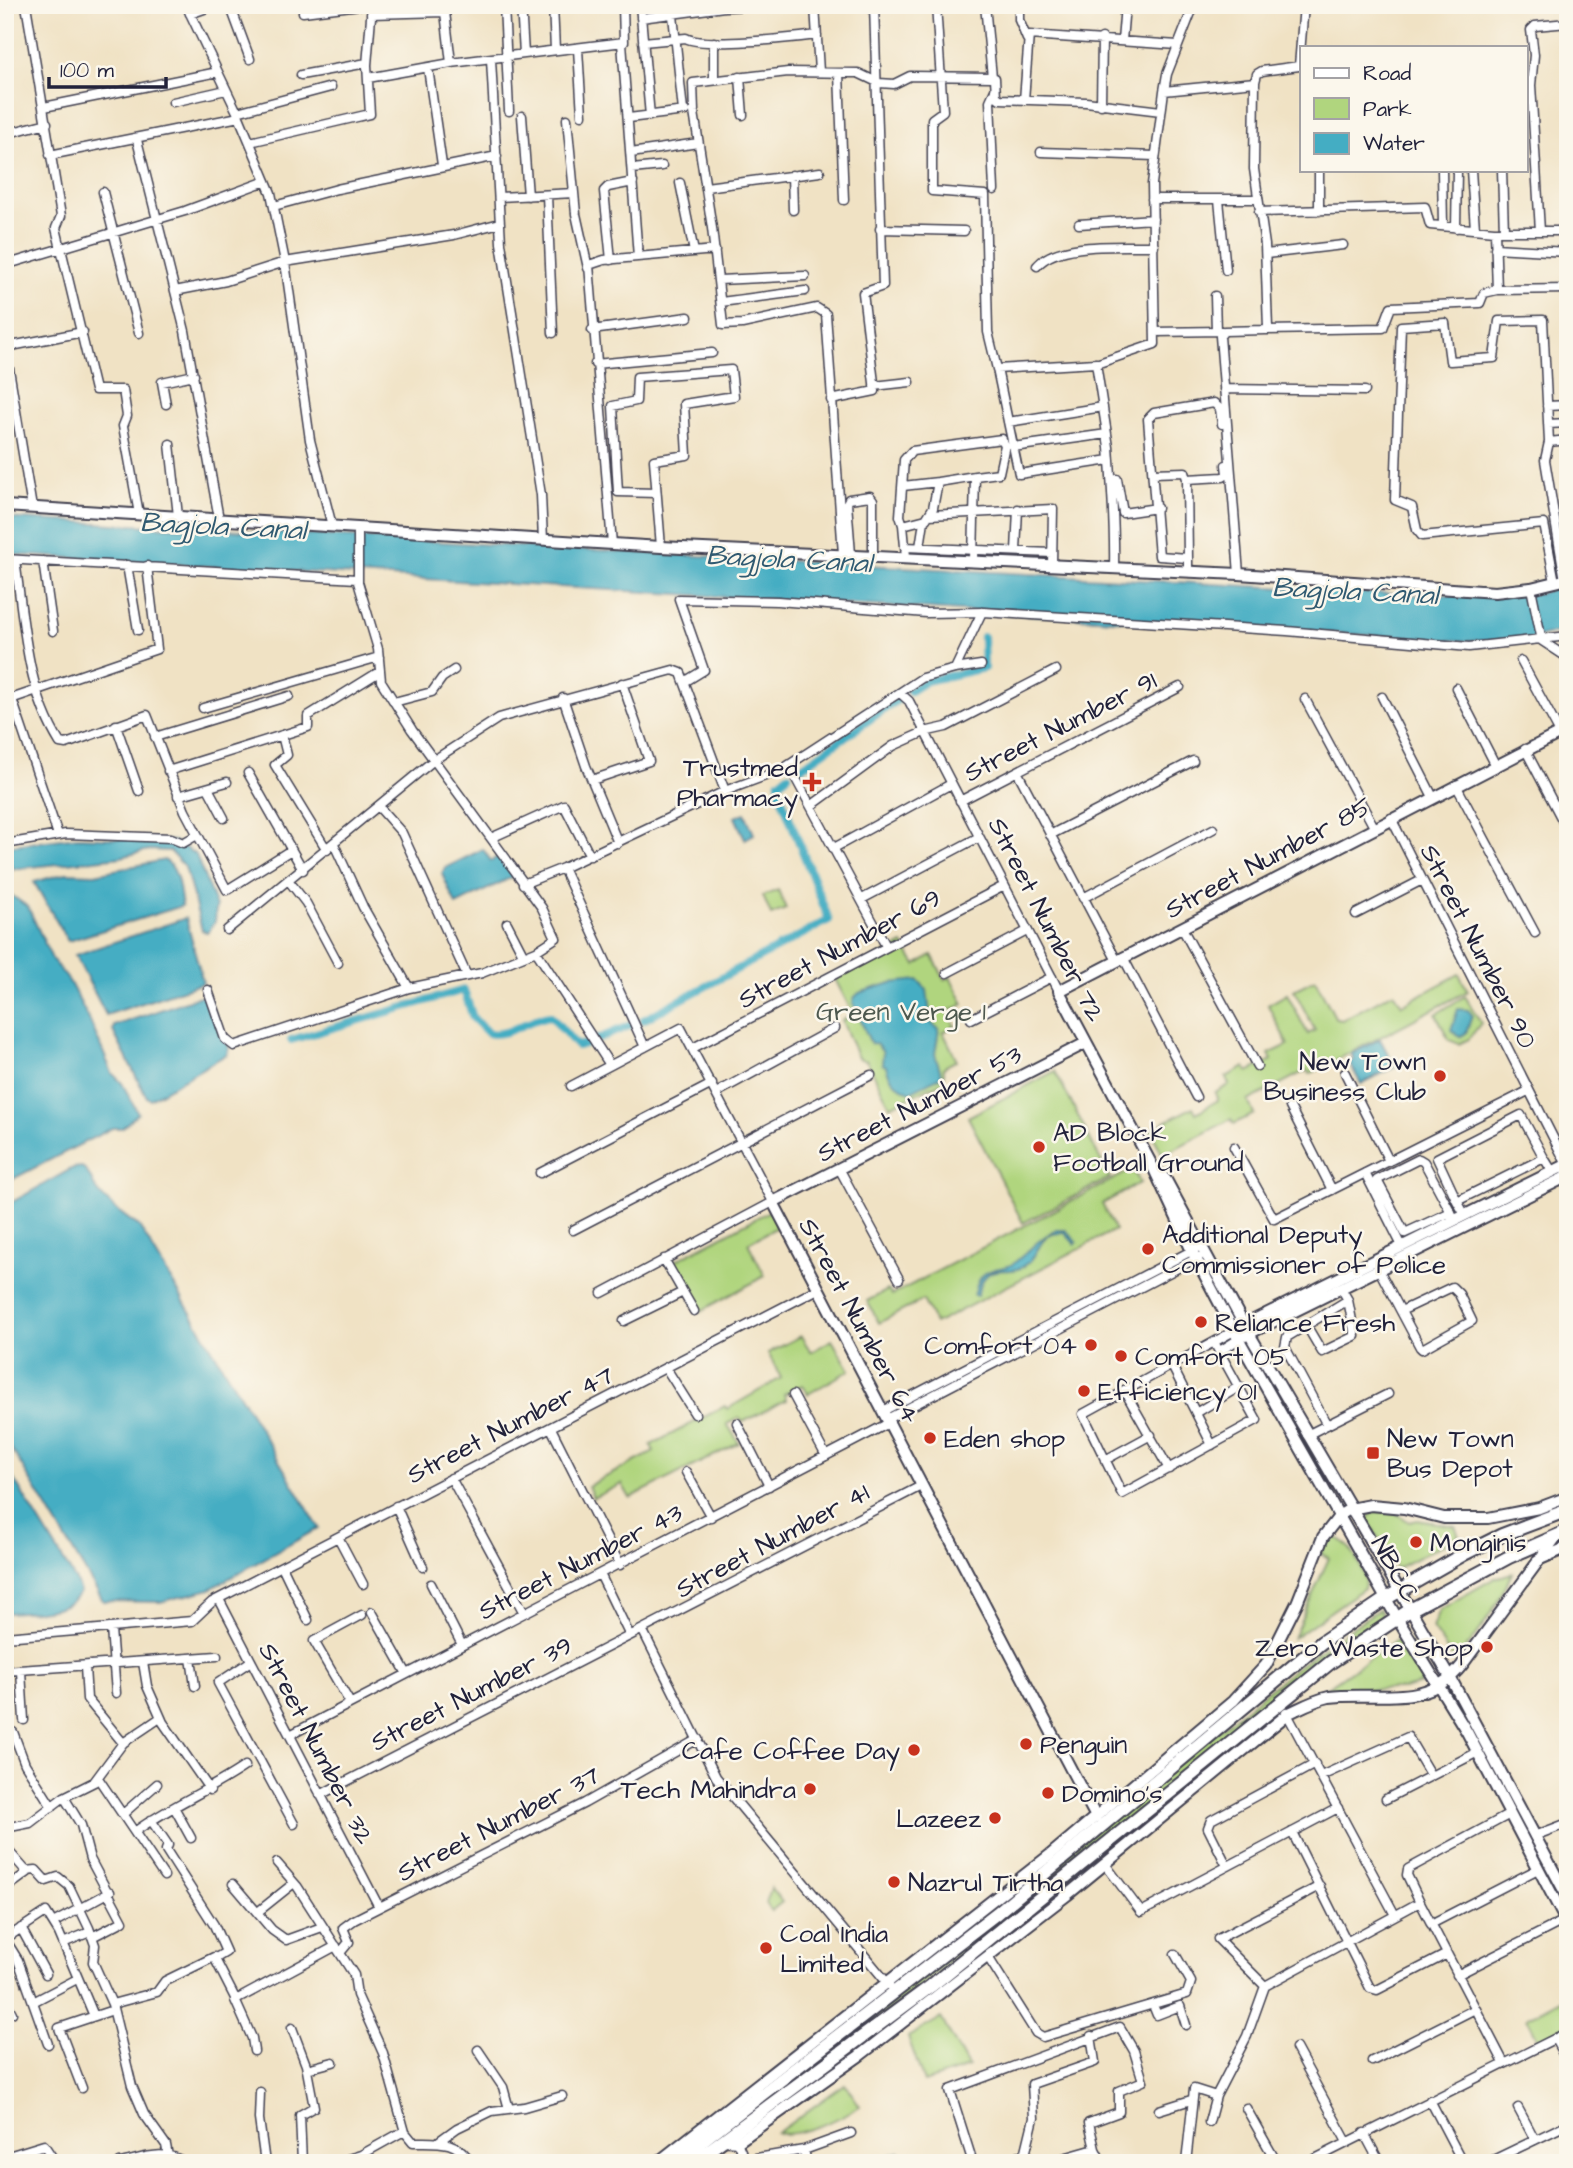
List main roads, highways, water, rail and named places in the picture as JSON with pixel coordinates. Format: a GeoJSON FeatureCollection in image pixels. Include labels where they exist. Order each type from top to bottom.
{"type":"FeatureCollection","features":[{"type":"Feature","properties":{"kind":"main road"},"geometry":{"type":"LineString","coordinates":[[674,2163],[890,1986],[1083,1843],[1285,1670],[1392,1595],[1502,1535],[1568,1510]]}},
{"type":"Feature","properties":{"kind":"main road"},"geometry":{"type":"LineString","coordinates":[[692,2163],[730,2141],[941,1978],[1331,1662],[1397,1618],[1509,1557],[1563,1533]]}},
{"type":"Feature","properties":{"kind":"water"},"geometry":{"type":"Polygon","coordinates":[[[5,518],[1413,595],[1536,594],[1568,584],[1568,629],[1532,639],[1466,641],[5,554],[5,518]]]}},
{"type":"Feature","properties":{"kind":"water"},"geometry":{"type":"Polygon","coordinates":[[[745,813],[754,834],[745,839],[735,817],[745,813]]]}},
{"type":"Feature","properties":{"kind":"water"},"geometry":{"type":"Polygon","coordinates":[[[78,837],[174,841],[196,855],[216,907],[215,922],[208,933],[202,930],[185,867],[170,851],[149,850],[121,857],[14,869],[7,859],[5,846],[78,837]]]}},
{"type":"Feature","properties":{"kind":"water"},"geometry":{"type":"Polygon","coordinates":[[[483,849],[491,861],[500,855],[514,876],[456,905],[442,874],[445,868],[483,849]]]}},
{"type":"Feature","properties":{"kind":"water"},"geometry":{"type":"Polygon","coordinates":[[[164,860],[175,873],[182,906],[68,941],[34,882],[66,873],[95,874],[164,860]]]}},
{"type":"Feature","properties":{"kind":"water"},"geometry":{"type":"Polygon","coordinates":[[[11,895],[28,907],[52,959],[69,981],[90,1021],[112,1073],[122,1083],[138,1113],[122,1128],[112,1128],[5,1183],[5,903],[11,895]]]}},
{"type":"Feature","properties":{"kind":"water"},"geometry":{"type":"Polygon","coordinates":[[[186,918],[203,983],[106,1015],[75,955],[186,918]]]}},
{"type":"Feature","properties":{"kind":"water"},"geometry":{"type":"Polygon","coordinates":[[[918,980],[927,990],[931,1023],[939,1029],[935,1054],[942,1076],[910,1092],[889,1075],[886,1066],[882,1064],[883,1052],[876,1044],[871,1044],[853,1003],[859,993],[891,983],[918,980]]]}},
{"type":"Feature","properties":{"kind":"water"},"geometry":{"type":"Polygon","coordinates":[[[203,995],[208,997],[229,1047],[227,1054],[150,1099],[113,1031],[114,1026],[203,995]]]}},
{"type":"Feature","properties":{"kind":"water"},"geometry":{"type":"Polygon","coordinates":[[[1458,1009],[1468,1010],[1472,1015],[1466,1033],[1460,1037],[1451,1030],[1458,1009]]]}},
{"type":"Feature","properties":{"kind":"water"},"geometry":{"type":"Polygon","coordinates":[[[1380,1039],[1395,1067],[1361,1084],[1349,1062],[1354,1059],[1351,1054],[1380,1039]]]}},
{"type":"Feature","properties":{"kind":"water"},"geometry":{"type":"Polygon","coordinates":[[[82,1167],[105,1199],[139,1226],[319,1528],[210,1589],[160,1602],[103,1601],[5,1438],[5,1206],[73,1168],[82,1167]]]}},
{"type":"Feature","properties":{"kind":"water"},"geometry":{"type":"Polygon","coordinates":[[[1066,1230],[1077,1242],[1075,1244],[1064,1232],[1048,1235],[1028,1263],[1021,1268],[993,1272],[981,1283],[977,1296],[974,1295],[983,1275],[1010,1265],[1040,1240],[1051,1233],[1066,1230]]]}},
{"type":"Feature","properties":{"kind":"water"},"geometry":{"type":"Polygon","coordinates":[[[5,1465],[76,1581],[80,1592],[74,1599],[57,1608],[5,1613],[5,1465]]]}},
{"type":"Feature","properties":{"kind":"water"},"geometry":{"type":"Polygon","coordinates":[[[899,2152],[906,2163],[870,2163],[899,2152]]]}},
{"type":"Feature","properties":{"kind":"waterway"},"geometry":{"type":"LineString","coordinates":[[910,691],[926,681],[984,668],[983,637]]}},
{"type":"Feature","properties":{"kind":"waterway"},"geometry":{"type":"LineString","coordinates":[[802,767],[899,699]]}},
{"type":"Feature","properties":{"kind":"waterway"},"geometry":{"type":"LineString","coordinates":[[643,1020],[829,920],[779,791],[779,782],[788,775]]}},
{"type":"Feature","properties":{"kind":"waterway"},"geometry":{"type":"LineString","coordinates":[[291,1040],[464,990],[473,1018],[488,1033],[504,1033],[551,1016],[577,1046],[591,1043]]}},
{"type":"Feature","properties":{"kind":"waterway"},"geometry":{"type":"LineString","coordinates":[[598,1039],[631,1025]]}},
{"type":"Feature","properties":{"kind":"place","name":"Trustmed Pharmacy"},"geometry":{"type":"Point","coordinates":[812,782]}},
{"type":"Feature","properties":{"kind":"place","name":"New Town Business Club"},"geometry":{"type":"Point","coordinates":[1440,1076]}},
{"type":"Feature","properties":{"kind":"place","name":"AD Block Football Ground"},"geometry":{"type":"Point","coordinates":[1039,1147]}},
{"type":"Feature","properties":{"kind":"place","name":"Additional Deputy Commissioner of Police"},"geometry":{"type":"Point","coordinates":[1148,1249]}},
{"type":"Feature","properties":{"kind":"place","name":"Reliance Fresh"},"geometry":{"type":"Point","coordinates":[1201,1322]}},
{"type":"Feature","properties":{"kind":"place","name":"Comfort 04"},"geometry":{"type":"Point","coordinates":[1091,1345]}},
{"type":"Feature","properties":{"kind":"place","name":"Comfort 05"},"geometry":{"type":"Point","coordinates":[1121,1356]}},
{"type":"Feature","properties":{"kind":"place","name":"Efficiency 01"},"geometry":{"type":"Point","coordinates":[1084,1391]}},
{"type":"Feature","properties":{"kind":"place","name":"Eden shop"},"geometry":{"type":"Point","coordinates":[930,1438]}},
{"type":"Feature","properties":{"kind":"place","name":"New Town Bus Depot"},"geometry":{"type":"Point","coordinates":[1373,1453]}},
{"type":"Feature","properties":{"kind":"place","name":"Monginis"},"geometry":{"type":"Point","coordinates":[1416,1542]}},
{"type":"Feature","properties":{"kind":"place","name":"Zero Waste Shop"},"geometry":{"type":"Point","coordinates":[1487,1647]}},
{"type":"Feature","properties":{"kind":"place","name":"Penguin"},"geometry":{"type":"Point","coordinates":[1026,1744]}},
{"type":"Feature","properties":{"kind":"place","name":"Cafe Coffee Day"},"geometry":{"type":"Point","coordinates":[914,1750]}},
{"type":"Feature","properties":{"kind":"place","name":"Tech Mahindra"},"geometry":{"type":"Point","coordinates":[810,1789]}},
{"type":"Feature","properties":{"kind":"place","name":"Domino's"},"geometry":{"type":"Point","coordinates":[1048,1793]}},
{"type":"Feature","properties":{"kind":"place","name":"Lazeez"},"geometry":{"type":"Point","coordinates":[995,1818]}},
{"type":"Feature","properties":{"kind":"place","name":"Nazrul Tirtha"},"geometry":{"type":"Point","coordinates":[894,1882]}},
{"type":"Feature","properties":{"kind":"place","name":"Coal India Limited"},"geometry":{"type":"Point","coordinates":[766,1948]}},
{"type":"Feature","properties":{"kind":"water label","name":"Bagjola Canal"},"geometry":{"type":"Point","coordinates":[223,525]}},
{"type":"Feature","properties":{"kind":"water label","name":"Bagjola Canal"},"geometry":{"type":"Point","coordinates":[789,558]}},
{"type":"Feature","properties":{"kind":"water label","name":"Bagjola Canal"},"geometry":{"type":"Point","coordinates":[1355,590]}},
{"type":"Feature","properties":{"kind":"park label","name":"Green Verge 1"},"geometry":{"type":"Point","coordinates":[901,1011]}}]}
